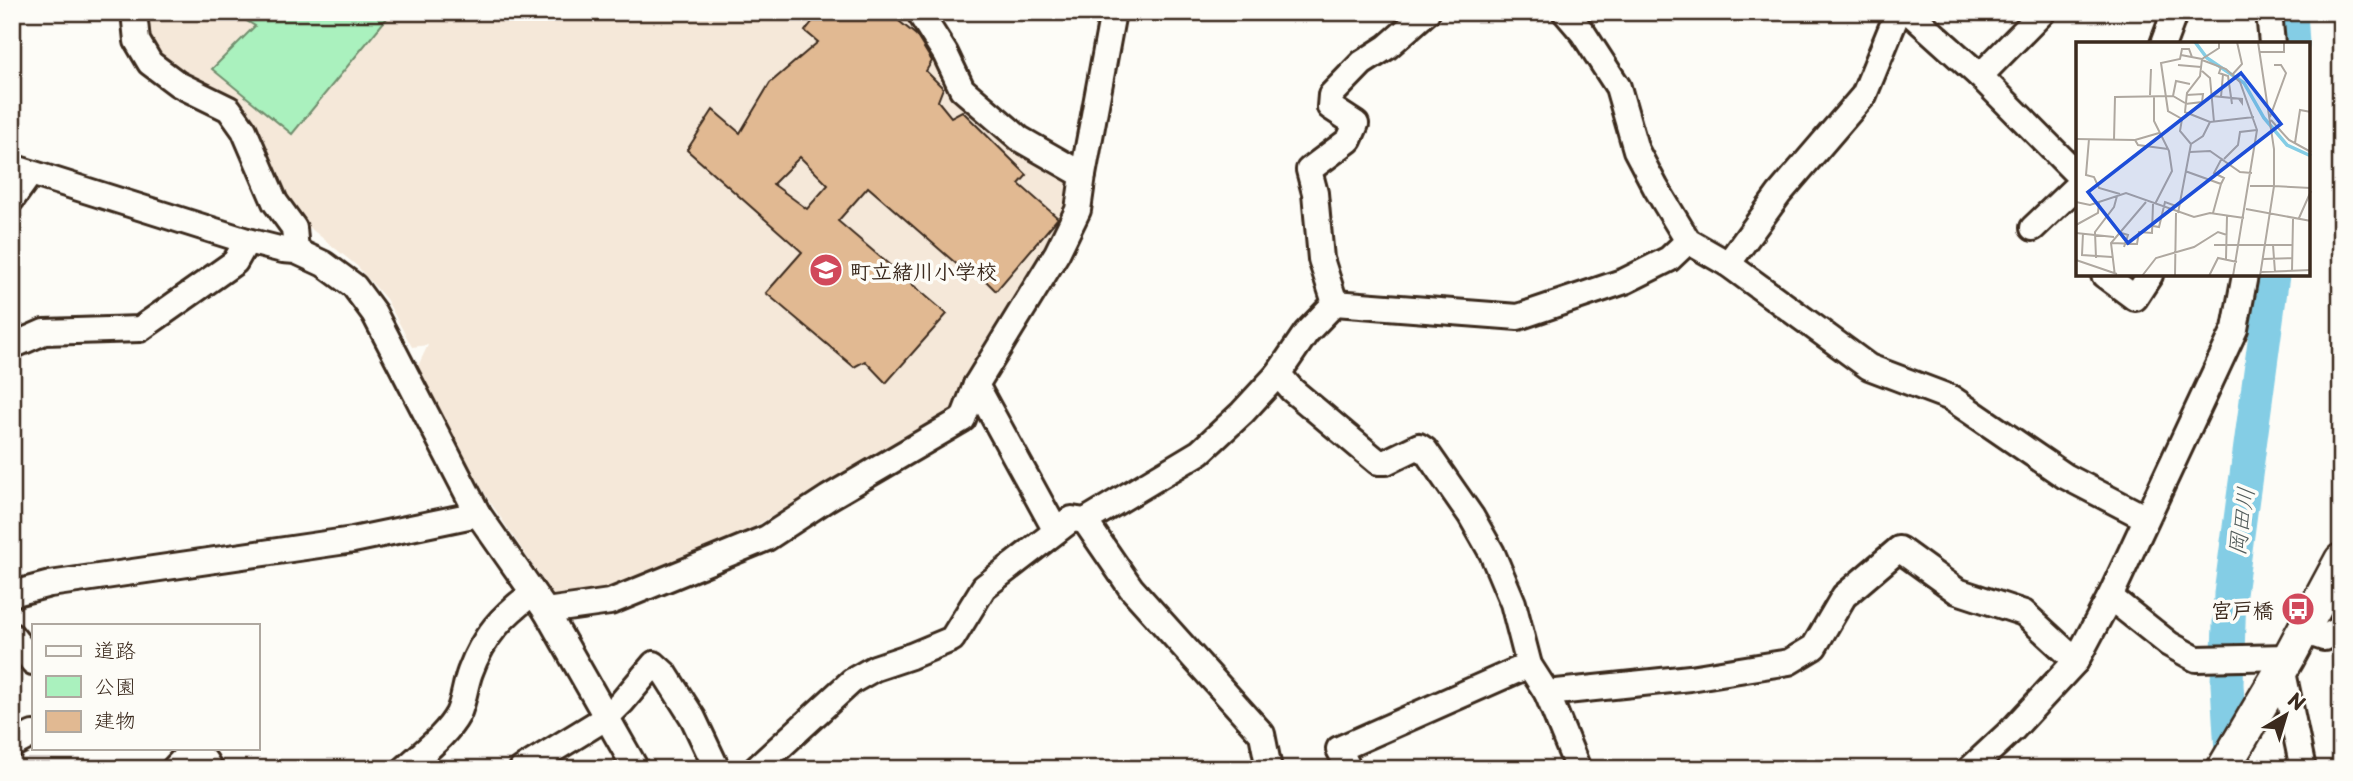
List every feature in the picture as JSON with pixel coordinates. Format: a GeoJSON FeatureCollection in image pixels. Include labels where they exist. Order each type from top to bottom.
{"type":"FeatureCollection","features":[{"type":"Feature","properties":{"kind":"main road"},"geometry":{"type":"LineString","coordinates":[[2223,769],[2341,560]]}},
{"type":"Feature","properties":{"kind":"street"},"geometry":{"type":"LineString","coordinates":[[134,12],[137,41],[150,64],[178,84],[229,109],[244,130],[275,202],[294,228],[296,251]]}},
{"type":"Feature","properties":{"kind":"street"},"geometry":{"type":"LineString","coordinates":[[919,12],[945,53],[962,89],[1020,139],[1083,175]]}},
{"type":"Feature","properties":{"kind":"street"},"geometry":{"type":"LineString","coordinates":[[405,769],[439,738],[458,713],[470,671],[487,635],[516,605],[539,602],[610,602],[767,538],[828,498],[963,419],[976,385],[1057,253],[1078,210],[1113,12]]}},
{"type":"Feature","properties":{"kind":"street"},"geometry":{"type":"LineString","coordinates":[[1335,303],[1321,259],[1315,193],[1310,170],[1349,140],[1356,124],[1330,107],[1331,95],[1362,63],[1387,47],[1427,12]]}},
{"type":"Feature","properties":{"kind":"street"},"geometry":{"type":"LineString","coordinates":[[1565,12],[1583,33],[1618,87],[1636,149],[1688,241],[1728,264],[1869,367],[1951,398],[2065,476],[2146,518]]}},
{"type":"Feature","properties":{"kind":"street"},"geometry":{"type":"LineString","coordinates":[[1728,264],[1779,194],[1864,95],[1898,12]]}},
{"type":"Feature","properties":{"kind":"street"},"geometry":{"type":"LineString","coordinates":[[1909,12],[1980,76],[2076,173]]}},
{"type":"Feature","properties":{"kind":"street"},"geometry":{"type":"LineString","coordinates":[[1980,76],[2043,12]]}},
{"type":"Feature","properties":{"kind":"street"},"geometry":{"type":"LineString","coordinates":[[2164,42],[2175,12]]}},
{"type":"Feature","properties":{"kind":"street"},"geometry":{"type":"LineString","coordinates":[[2269,12],[2272,42]]}},
{"type":"Feature","properties":{"kind":"street"},"geometry":{"type":"LineString","coordinates":[[12,199],[21,170],[247,241],[296,251],[324,264],[354,286],[374,313],[478,514],[539,602],[636,769]]}},
{"type":"Feature","properties":{"kind":"street"},"geometry":{"type":"LineString","coordinates":[[2034,228],[2076,187]]}},
{"type":"Feature","properties":{"kind":"street"},"geometry":{"type":"LineString","coordinates":[[12,345],[44,332],[140,329],[235,262],[247,241]]}},
{"type":"Feature","properties":{"kind":"street"},"geometry":{"type":"LineString","coordinates":[[1335,303],[1518,317],[1625,281],[1669,259],[1688,241]]}},
{"type":"Feature","properties":{"kind":"street"},"geometry":{"type":"LineString","coordinates":[[2105,276],[2134,298],[2149,276]]}},
{"type":"Feature","properties":{"kind":"street"},"geometry":{"type":"LineString","coordinates":[[1970,769],[2013,729],[2076,661],[2110,597],[2235,329],[2245,276]]}},
{"type":"Feature","properties":{"kind":"street"},"geometry":{"type":"LineString","coordinates":[[756,769],[852,681],[875,668],[952,639],[984,587],[1072,519],[1085,521],[1200,452],[1242,413],[1278,374],[1306,333],[1335,303]]}},
{"type":"Feature","properties":{"kind":"street"},"geometry":{"type":"LineString","coordinates":[[1278,374],[1292,390],[1378,462],[1419,446],[1425,450],[1471,516],[1492,553],[1513,603],[1529,665],[1547,693],[1578,769]]}},
{"type":"Feature","properties":{"kind":"street"},"geometry":{"type":"LineString","coordinates":[[976,385],[1056,531]]}},
{"type":"Feature","properties":{"kind":"street"},"geometry":{"type":"LineString","coordinates":[[12,594],[50,584],[353,540],[478,514]]}},
{"type":"Feature","properties":{"kind":"street"},"geometry":{"type":"LineString","coordinates":[[1085,521],[1131,588],[1262,734],[1269,769]]}},
{"type":"Feature","properties":{"kind":"street"},"geometry":{"type":"LineString","coordinates":[[1547,693],[1690,678],[1789,662],[1815,647],[1844,596],[1899,549],[1957,591],[2024,613],[2076,661]]}},
{"type":"Feature","properties":{"kind":"street"},"geometry":{"type":"LineString","coordinates":[[2110,597],[2169,644],[2196,659],[2287,659],[2341,628]]}},
{"type":"Feature","properties":{"kind":"street"},"geometry":{"type":"LineString","coordinates":[[12,636],[32,662]]}},
{"type":"Feature","properties":{"kind":"street"},"geometry":{"type":"LineString","coordinates":[[2287,659],[2303,769]]}},
{"type":"Feature","properties":{"kind":"street"},"geometry":{"type":"LineString","coordinates":[[522,769],[607,717],[654,664],[665,674],[693,718],[717,769]]}},
{"type":"Feature","properties":{"kind":"street"},"geometry":{"type":"LineString","coordinates":[[1349,769],[1339,749],[1529,665]]}},
{"type":"Feature","properties":{"kind":"street"},"geometry":{"type":"LineString","coordinates":[[12,745],[32,735]]}},
{"type":"Feature","properties":{"kind":"street"},"geometry":{"type":"LineString","coordinates":[[174,769],[189,753],[205,761],[210,769]]}},
{"type":"Feature","properties":{"kind":"shaded area"},"geometry":{"type":"Polygon","coordinates":[[[148,12],[907,12],[1016,144],[1070,183],[1072,202],[955,412],[745,532],[667,571],[612,588],[554,597],[488,499],[416,370],[428,345],[412,347],[386,299],[357,266],[294,215],[237,107],[158,58],[146,20],[148,12]]]}},
{"type":"Feature","properties":{"kind":"green space"},"geometry":{"type":"Polygon","coordinates":[[[244,12],[392,12],[292,134],[212,69],[255,26],[240,17],[244,12]]]}},
{"type":"Feature","properties":{"kind":"building"},"geometry":{"type":"Polygon","coordinates":[[[820,12],[888,12],[916,35],[932,61],[926,71],[943,88],[938,101],[951,117],[962,111],[1027,175],[1019,184],[1058,218],[996,291],[975,270],[968,274],[868,187],[838,221],[947,314],[886,383],[865,361],[854,367],[766,293],[802,252],[687,150],[713,110],[740,133],[770,83],[818,42],[805,31],[820,12]],[[800,157],[773,184],[807,209],[828,185],[800,157]]]}},
{"type":"Feature","properties":{"kind":"waterway","name":"岡田川"},"geometry":{"type":"LineString","coordinates":[[2291,12],[2293,42]]}},
{"type":"Feature","properties":{"kind":"waterway","name":"岡田川"},"geometry":{"type":"LineString","coordinates":[[2232,769],[2227,684],[2230,594],[2273,276]]}},
{"type":"Feature","properties":{"kind":"place","name":"町立緒川小学校"},"geometry":{"type":"Point","coordinates":[826,270]}},
{"type":"Feature","properties":{"kind":"place","name":"宮戸橋"},"geometry":{"type":"Point","coordinates":[2298,609]}}]}
